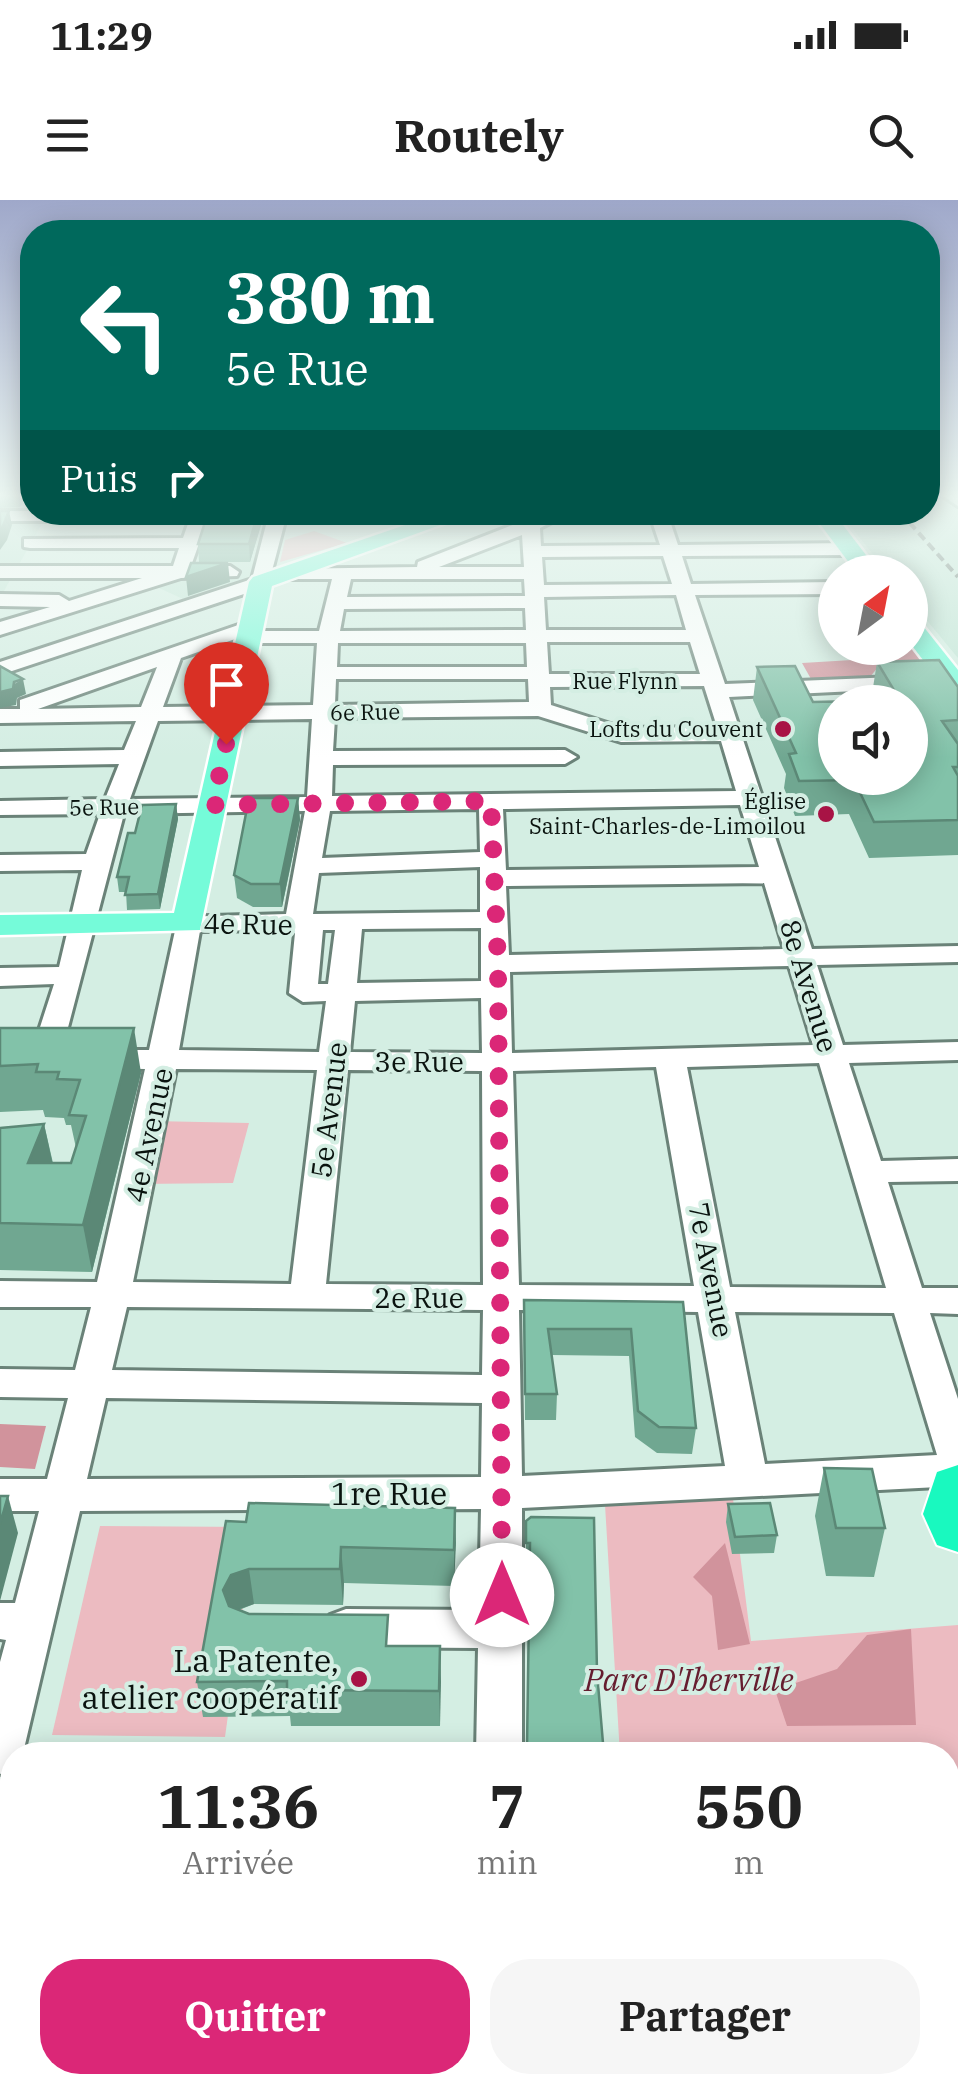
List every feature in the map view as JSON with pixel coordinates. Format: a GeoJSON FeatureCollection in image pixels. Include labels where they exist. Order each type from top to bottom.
{"type":"FeatureCollection","features":[{"type":"Feature","properties":{"kind":"highway"},"geometry":{"type":"LineString","coordinates":[[958,1488],[954,1514],[958,1528]]}},
{"type":"Feature","properties":{"kind":"main road","name":"4e Avenue"},"geometry":{"type":"LineString","coordinates":[[188,924],[262,581]]}},
{"type":"Feature","properties":{"kind":"main road"},"geometry":{"type":"LineString","coordinates":[[928,649],[955,684]]}},
{"type":"Feature","properties":{"kind":"main road","name":"4e Rue"},"geometry":{"type":"LineString","coordinates":[[0,925],[188,924]]}},
{"type":"Feature","properties":{"kind":"street"},"geometry":{"type":"LineString","coordinates":[[0,629],[151,581]]}},
{"type":"Feature","properties":{"kind":"street"},"geometry":{"type":"LineString","coordinates":[[0,669],[251,581]]}},
{"type":"Feature","properties":{"kind":"street"},"geometry":{"type":"LineString","coordinates":[[341,581],[328,637],[319,804],[303,925],[302,992],[803,958],[958,954]]}},
{"type":"Feature","properties":{"kind":"street"},"geometry":{"type":"LineString","coordinates":[[469,581],[534,589]]}},
{"type":"Feature","properties":{"kind":"street"},"geometry":{"type":"LineString","coordinates":[[534,581],[540,709]]}},
{"type":"Feature","properties":{"kind":"street","name":"8e Avenue"},"geometry":{"type":"LineString","coordinates":[[681,581],[697,636],[721,683],[726,734],[803,958],[958,1460]]}},
{"type":"Feature","properties":{"kind":"street"},"geometry":{"type":"LineString","coordinates":[[336,602],[534,589],[818,588]]}},
{"type":"Feature","properties":{"kind":"street"},"geometry":{"type":"LineString","coordinates":[[0,599],[89,601]]}},
{"type":"Feature","properties":{"kind":"street"},"geometry":{"type":"LineString","coordinates":[[0,715],[248,632],[328,637],[697,636]]}},
{"type":"Feature","properties":{"kind":"street"},"geometry":{"type":"LineString","coordinates":[[0,977],[71,976],[112,807],[137,757],[172,655]]}},
{"type":"Feature","properties":{"kind":"street","name":"Rue Flynn"},"geometry":{"type":"LineString","coordinates":[[327,674],[538,677],[818,688]]}},
{"type":"Feature","properties":{"kind":"street","name":"Rue Flynn"},"geometry":{"type":"LineString","coordinates":[[928,686],[955,684]]}},
{"type":"Feature","properties":{"kind":"street"},"geometry":{"type":"LineString","coordinates":[[807,686],[816,710]]}},
{"type":"Feature","properties":{"kind":"street","name":"6e Rue"},"geometry":{"type":"LineString","coordinates":[[0,715],[540,709],[621,735],[726,734]]}},
{"type":"Feature","properties":{"kind":"street"},"geometry":{"type":"LineString","coordinates":[[0,759],[137,757]]}},
{"type":"Feature","properties":{"kind":"street"},"geometry":{"type":"LineString","coordinates":[[322,758],[565,757]]}},
{"type":"Feature","properties":{"kind":"street","name":"5e Rue"},"geometry":{"type":"LineString","coordinates":[[0,808],[749,798]]}},
{"type":"Feature","properties":{"kind":"street"},"geometry":{"type":"LineString","coordinates":[[491,801],[499,1062],[499,1742]]}},
{"type":"Feature","properties":{"kind":"street"},"geometry":{"type":"LineString","coordinates":[[0,863],[97,862]]}},
{"type":"Feature","properties":{"kind":"street"},"geometry":{"type":"LineString","coordinates":[[308,866],[774,874]]}},
{"type":"Feature","properties":{"kind":"street","name":"4e Rue"},"geometry":{"type":"LineString","coordinates":[[188,924],[495,920]]}},
{"type":"Feature","properties":{"kind":"street","name":"5e Avenue"},"geometry":{"type":"LineString","coordinates":[[307,1297],[336,1062],[348,923]]}},
{"type":"Feature","properties":{"kind":"street","name":"4e Avenue"},"geometry":{"type":"LineString","coordinates":[[1,1742],[16,1622],[62,1496],[114,1296],[165,1060],[188,924]]}},
{"type":"Feature","properties":{"kind":"street","name":"3e Rue"},"geometry":{"type":"LineString","coordinates":[[71,976],[30,1058],[499,1062],[958,1052]]}},
{"type":"Feature","properties":{"kind":"street","name":"7e Avenue"},"geometry":{"type":"LineString","coordinates":[[670,1059],[748,1482]]}},
{"type":"Feature","properties":{"kind":"street"},"geometry":{"type":"LineString","coordinates":[[866,1172],[958,1170]]}},
{"type":"Feature","properties":{"kind":"street","name":"2e Rue"},"geometry":{"type":"LineString","coordinates":[[0,1294],[958,1302]]}},
{"type":"Feature","properties":{"kind":"street"},"geometry":{"type":"LineString","coordinates":[[0,1383],[501,1388]]}},
{"type":"Feature","properties":{"kind":"street","name":"1re Rue"},"geometry":{"type":"LineString","coordinates":[[0,1495],[502,1493],[958,1470]]}},
{"type":"Feature","properties":{"kind":"street"},"geometry":{"type":"LineString","coordinates":[[311,1628],[501,1629]]}},
{"type":"Feature","properties":{"kind":"shaded area"},"geometry":{"type":"Polygon","coordinates":[[[0,581],[9,581],[0,598],[0,581]]]}},
{"type":"Feature","properties":{"kind":"shaded area"},"geometry":{"type":"Polygon","coordinates":[[[148,581],[236,581],[183,599],[148,581]]]}},
{"type":"Feature","properties":{"kind":"shaded area"},"geometry":{"type":"Polygon","coordinates":[[[928,581],[958,581],[958,658],[928,622],[928,581]]]}},
{"type":"Feature","properties":{"kind":"shaded area"},"geometry":{"type":"Polygon","coordinates":[[[802,663],[880,665],[863,685],[818,686],[802,663]]]}},
{"type":"Feature","properties":{"kind":"shaded area"},"geometry":{"type":"Polygon","coordinates":[[[887,665],[928,665],[930,668],[894,672],[887,665]]]}},
{"type":"Feature","properties":{"kind":"shaded area"},"geometry":{"type":"Polygon","coordinates":[[[0,1424],[46,1426],[35,1469],[0,1467],[0,1424]]]}},
{"type":"Feature","properties":{"kind":"shaded area"},"geometry":{"type":"Polygon","coordinates":[[[725,1543],[750,1644],[718,1650],[712,1596],[693,1577],[725,1543]]]}},
{"type":"Feature","properties":{"kind":"shaded area"},"geometry":{"type":"Polygon","coordinates":[[[911,1629],[916,1725],[787,1726],[775,1690],[837,1669],[867,1635],[911,1629]]]}},
{"type":"Feature","properties":{"kind":"green space"},"geometry":{"type":"Polygon","coordinates":[[[152,1121],[249,1123],[233,1183],[139,1184],[152,1121]]]}},
{"type":"Feature","properties":{"kind":"green space","name":"Parc D'Iberville"},"geometry":{"type":"Polygon","coordinates":[[[731,1483],[751,1641],[958,1625],[958,1742],[619,1742],[604,1488],[731,1483]]]}},
{"type":"Feature","properties":{"kind":"green space"},"geometry":{"type":"Polygon","coordinates":[[[100,1526],[254,1527],[225,1737],[52,1735],[100,1526]]]}},
{"type":"Feature","properties":{"kind":"building"},"geometry":{"type":"Polygon","coordinates":[[[928,660],[939,660],[958,687],[958,720],[942,721],[958,744],[958,767],[953,767],[958,776],[958,820],[874,822],[861,795],[928,795],[928,685],[891,685],[879,665],[928,665],[928,660]]]}},
{"type":"Feature","properties":{"kind":"building"},"geometry":{"type":"Polygon","coordinates":[[[0,666],[23,679],[14,682],[13,689],[0,692],[0,666]]]}},
{"type":"Feature","properties":{"kind":"building"},"geometry":{"type":"Polygon","coordinates":[[[795,666],[813,702],[818,702],[818,781],[799,781],[789,754],[796,753],[757,667],[795,666]]]}},
{"type":"Feature","properties":{"kind":"building"},"geometry":{"type":"Polygon","coordinates":[[[249,798],[298,798],[280,884],[251,884],[234,875],[249,798]]]}},
{"type":"Feature","properties":{"kind":"building"},"geometry":{"type":"Polygon","coordinates":[[[176,804],[158,894],[125,895],[129,877],[117,877],[128,833],[135,833],[142,805],[176,804]]]}},
{"type":"Feature","properties":{"kind":"building"},"geometry":{"type":"Polygon","coordinates":[[[0,1028],[134,1028],[83,1225],[0,1223],[0,1128],[44,1124],[28,1163],[71,1163],[86,1116],[69,1115],[80,1080],[57,1079],[59,1072],[36,1072],[38,1064],[0,1066],[0,1028]]]}},
{"type":"Feature","properties":{"kind":"building"},"geometry":{"type":"Polygon","coordinates":[[[524,1300],[683,1302],[696,1428],[659,1427],[638,1411],[631,1329],[548,1329],[557,1394],[525,1394],[524,1300]]]}},
{"type":"Feature","properties":{"kind":"building"},"geometry":{"type":"Polygon","coordinates":[[[824,1468],[872,1469],[885,1528],[836,1528],[824,1468]]]}},
{"type":"Feature","properties":{"kind":"building"},"geometry":{"type":"Polygon","coordinates":[[[0,1496],[8,1496],[0,1524],[0,1496]]]}},
{"type":"Feature","properties":{"kind":"building"},"geometry":{"type":"Polygon","coordinates":[[[249,1503],[455,1508],[454,1550],[341,1547],[340,1569],[249,1569],[231,1575],[223,1590],[229,1606],[249,1614],[388,1615],[386,1646],[440,1646],[439,1691],[287,1690],[287,1681],[197,1682],[226,1521],[246,1522],[249,1503]]]}},
{"type":"Feature","properties":{"kind":"building"},"geometry":{"type":"Polygon","coordinates":[[[770,1503],[777,1535],[735,1537],[728,1504],[770,1503]]]}},
{"type":"Feature","properties":{"kind":"building"},"geometry":{"type":"Polygon","coordinates":[[[531,1517],[594,1518],[597,1672],[603,1742],[527,1742],[530,1543],[526,1543],[526,1521],[531,1517]]]}},
{"type":"Feature","properties":{"kind":"place","name":"Lofts du Couvent"},"geometry":{"type":"Point","coordinates":[783,729]}},
{"type":"Feature","properties":{"kind":"place","name":"Église Saint-Charles-de-Limoilou"},"geometry":{"type":"Point","coordinates":[826,814]}},
{"type":"Feature","properties":{"kind":"place","name":"La Patente, atelier coopératif"},"geometry":{"type":"Point","coordinates":[359,1679]}},
{"type":"Feature","properties":{"kind":"route"},"geometry":{"type":"LineString","coordinates":[[226,744],[213,805],[491,801],[498,964],[502,1595]]}}]}
